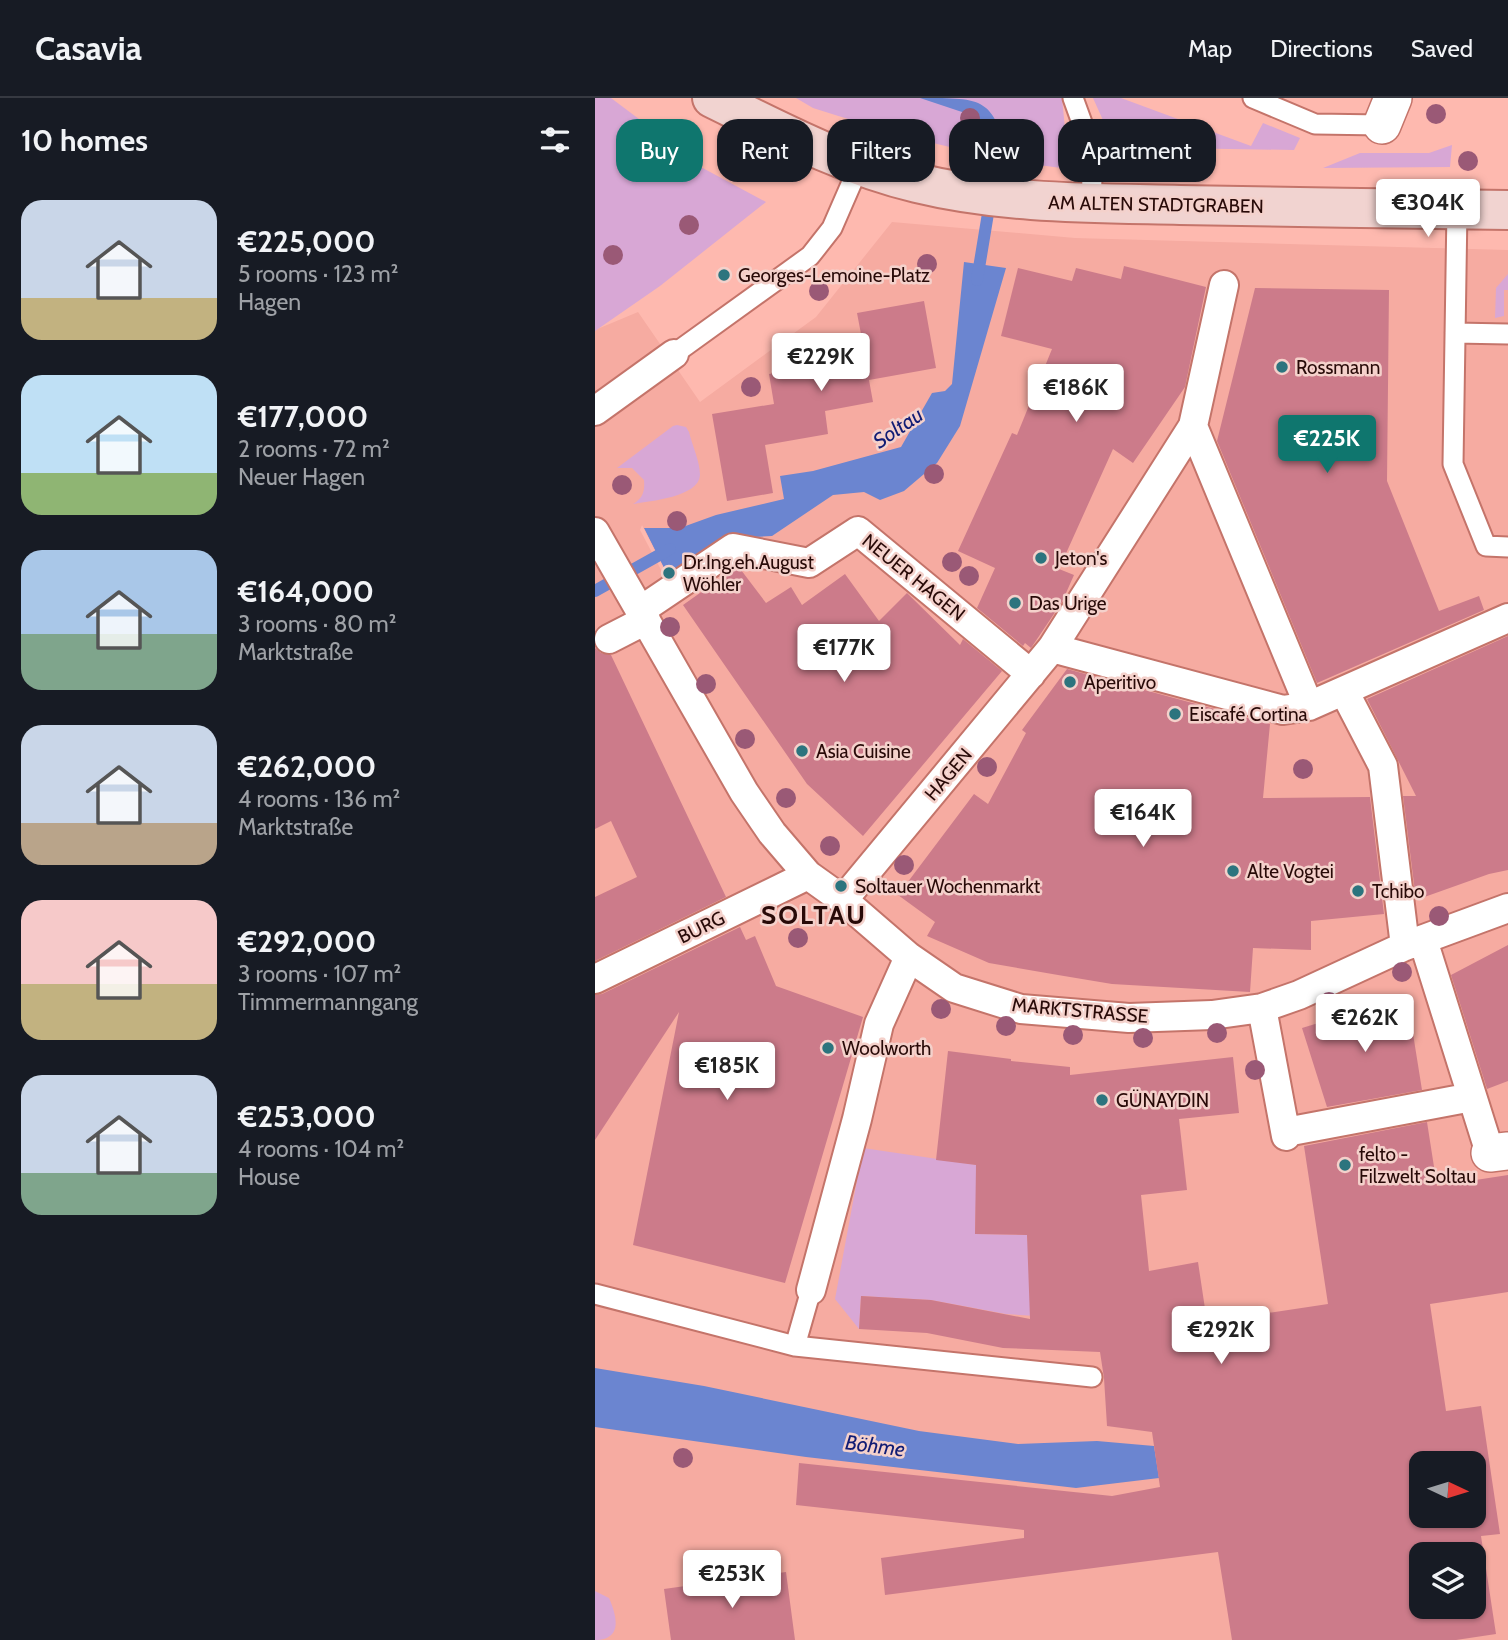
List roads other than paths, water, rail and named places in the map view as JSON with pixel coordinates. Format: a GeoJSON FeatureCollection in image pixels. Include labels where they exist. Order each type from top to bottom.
{"type":"FeatureCollection","features":[{"type":"Feature","properties":{"kind":"main road","name":"AM ALTEN STADTGRABEN"},"geometry":{"type":"LineString","coordinates":[[712,98],[827,153]]}},
{"type":"Feature","properties":{"kind":"main road","name":"AM ALTEN STADTGRABEN"},"geometry":{"type":"LineString","coordinates":[[916,182],[980,196],[1024,200],[1508,210]]}},
{"type":"Feature","properties":{"kind":"street","name":"HAGEN"},"geometry":{"type":"LineString","coordinates":[[843,900],[1052,648],[1193,426],[1224,285]]}},
{"type":"Feature","properties":{"kind":"street"},"geometry":{"type":"LineString","coordinates":[[595,411],[674,354]]}},
{"type":"Feature","properties":{"kind":"street"},"geometry":{"type":"LineString","coordinates":[[1193,426],[1308,706]]}},
{"type":"Feature","properties":{"kind":"street","name":"NEUER HAGEN"},"geometry":{"type":"LineString","coordinates":[[641,612],[733,548],[809,563],[858,531],[1031,674]]}},
{"type":"Feature","properties":{"kind":"street","name":"MARKTSTRASSE"},"geometry":{"type":"LineString","coordinates":[[598,537],[744,792],[772,833],[808,875],[843,900],[909,957],[954,988],[1021,1009],[1129,1018],[1212,1015],[1262,1008],[1299,995],[1414,943],[1508,908]]}},
{"type":"Feature","properties":{"kind":"street"},"geometry":{"type":"LineString","coordinates":[[609,639],[641,612]]}},
{"type":"Feature","properties":{"kind":"street"},"geometry":{"type":"LineString","coordinates":[[1052,648],[1283,710],[1308,706],[1508,618]]}},
{"type":"Feature","properties":{"kind":"street"},"geometry":{"type":"LineString","coordinates":[[1343,691],[1383,766],[1414,943],[1472,1097],[1499,1152]]}},
{"type":"Feature","properties":{"kind":"street","name":"BURG"},"geometry":{"type":"LineString","coordinates":[[595,979],[808,875]]}},
{"type":"Feature","properties":{"kind":"street"},"geometry":{"type":"LineString","coordinates":[[811,1290],[857,1119],[879,1024],[909,957]]}},
{"type":"Feature","properties":{"kind":"street"},"geometry":{"type":"LineString","coordinates":[[1262,1008],[1286,1134],[1472,1097]]}},
{"type":"Feature","properties":{"kind":"lane"},"geometry":{"type":"LineString","coordinates":[[1073,98],[1093,153],[1091,203]]}},
{"type":"Feature","properties":{"kind":"lane"},"geometry":{"type":"LineString","coordinates":[[1253,98],[1315,124],[1387,112]]}},
{"type":"Feature","properties":{"kind":"lane"},"geometry":{"type":"LineString","coordinates":[[674,354],[810,256],[832,228],[852,182]]}},
{"type":"Feature","properties":{"kind":"lane"},"geometry":{"type":"LineString","coordinates":[[1457,209],[1453,464],[1486,546],[1508,547]]}},
{"type":"Feature","properties":{"kind":"lane"},"geometry":{"type":"LineString","coordinates":[[1455,333],[1508,334]]}},
{"type":"Feature","properties":{"kind":"lane"},"geometry":{"type":"LineString","coordinates":[[795,1346],[811,1290]]}},
{"type":"Feature","properties":{"kind":"lane"},"geometry":{"type":"LineString","coordinates":[[595,1294],[795,1346],[1092,1377]]}},
{"type":"Feature","properties":{"kind":"water"},"geometry":{"type":"Polygon","coordinates":[[[920,98],[973,101],[983,106],[994,119],[974,119],[971,115],[920,98]]]}},
{"type":"Feature","properties":{"kind":"water"},"geometry":{"type":"Polygon","coordinates":[[[964,262],[1006,268],[960,426],[937,463],[904,491],[880,500],[864,492],[833,495],[772,536],[738,538],[671,582],[644,528],[680,528],[716,515],[784,499],[780,476],[813,471],[901,447],[932,393],[945,391],[952,384],[964,262]]]}},
{"type":"Feature","properties":{"kind":"water","name":"Böhme"},"geometry":{"type":"Polygon","coordinates":[[[595,1368],[704,1386],[919,1431],[1018,1444],[1097,1441],[1154,1446],[1159,1478],[1076,1488],[806,1457],[595,1427],[595,1368]]]}},
{"type":"Feature","properties":{"kind":"waterway","name":"Soltau"},"geometry":{"type":"LineString","coordinates":[[977,280],[993,182]]}},
{"type":"Feature","properties":{"kind":"waterway","name":"Soltau"},"geometry":{"type":"LineString","coordinates":[[595,591],[670,549]]}},
{"type":"Feature","properties":{"kind":"place","name":"Georges-Lemoine-Platz"},"geometry":{"type":"Point","coordinates":[724,275]}},
{"type":"Feature","properties":{"kind":"place","name":"Rossmann"},"geometry":{"type":"Point","coordinates":[1282,367]}},
{"type":"Feature","properties":{"kind":"place","name":"Jeton's"},"geometry":{"type":"Point","coordinates":[1041,558]}},
{"type":"Feature","properties":{"kind":"place","name":"Dr.Ing.eh.August Wöhler"},"geometry":{"type":"Point","coordinates":[669,573]}},
{"type":"Feature","properties":{"kind":"place","name":"Das Urige"},"geometry":{"type":"Point","coordinates":[1015,603]}},
{"type":"Feature","properties":{"kind":"place","name":"Aperitivo"},"geometry":{"type":"Point","coordinates":[1070,682]}},
{"type":"Feature","properties":{"kind":"place","name":"Eiscafé Cortina"},"geometry":{"type":"Point","coordinates":[1175,714]}},
{"type":"Feature","properties":{"kind":"place","name":"Asia Cuisine"},"geometry":{"type":"Point","coordinates":[802,751]}},
{"type":"Feature","properties":{"kind":"place","name":"Alte Vogtei"},"geometry":{"type":"Point","coordinates":[1233,871]}},
{"type":"Feature","properties":{"kind":"place","name":"Soltauer Wochenmarkt"},"geometry":{"type":"Point","coordinates":[841,886]}},
{"type":"Feature","properties":{"kind":"place","name":"Tchibo"},"geometry":{"type":"Point","coordinates":[1358,891]}},
{"type":"Feature","properties":{"kind":"place","name":"Woolworth"},"geometry":{"type":"Point","coordinates":[828,1048]}},
{"type":"Feature","properties":{"kind":"place","name":"GÜNAYDIN"},"geometry":{"type":"Point","coordinates":[1102,1100]}},
{"type":"Feature","properties":{"kind":"place","name":"felto - Filzwelt Soltau"},"geometry":{"type":"Point","coordinates":[1345,1165]}},
{"type":"Feature","properties":{"kind":"district","name":"SOLTAU"},"geometry":{"type":"Point","coordinates":[814,915]}}]}
